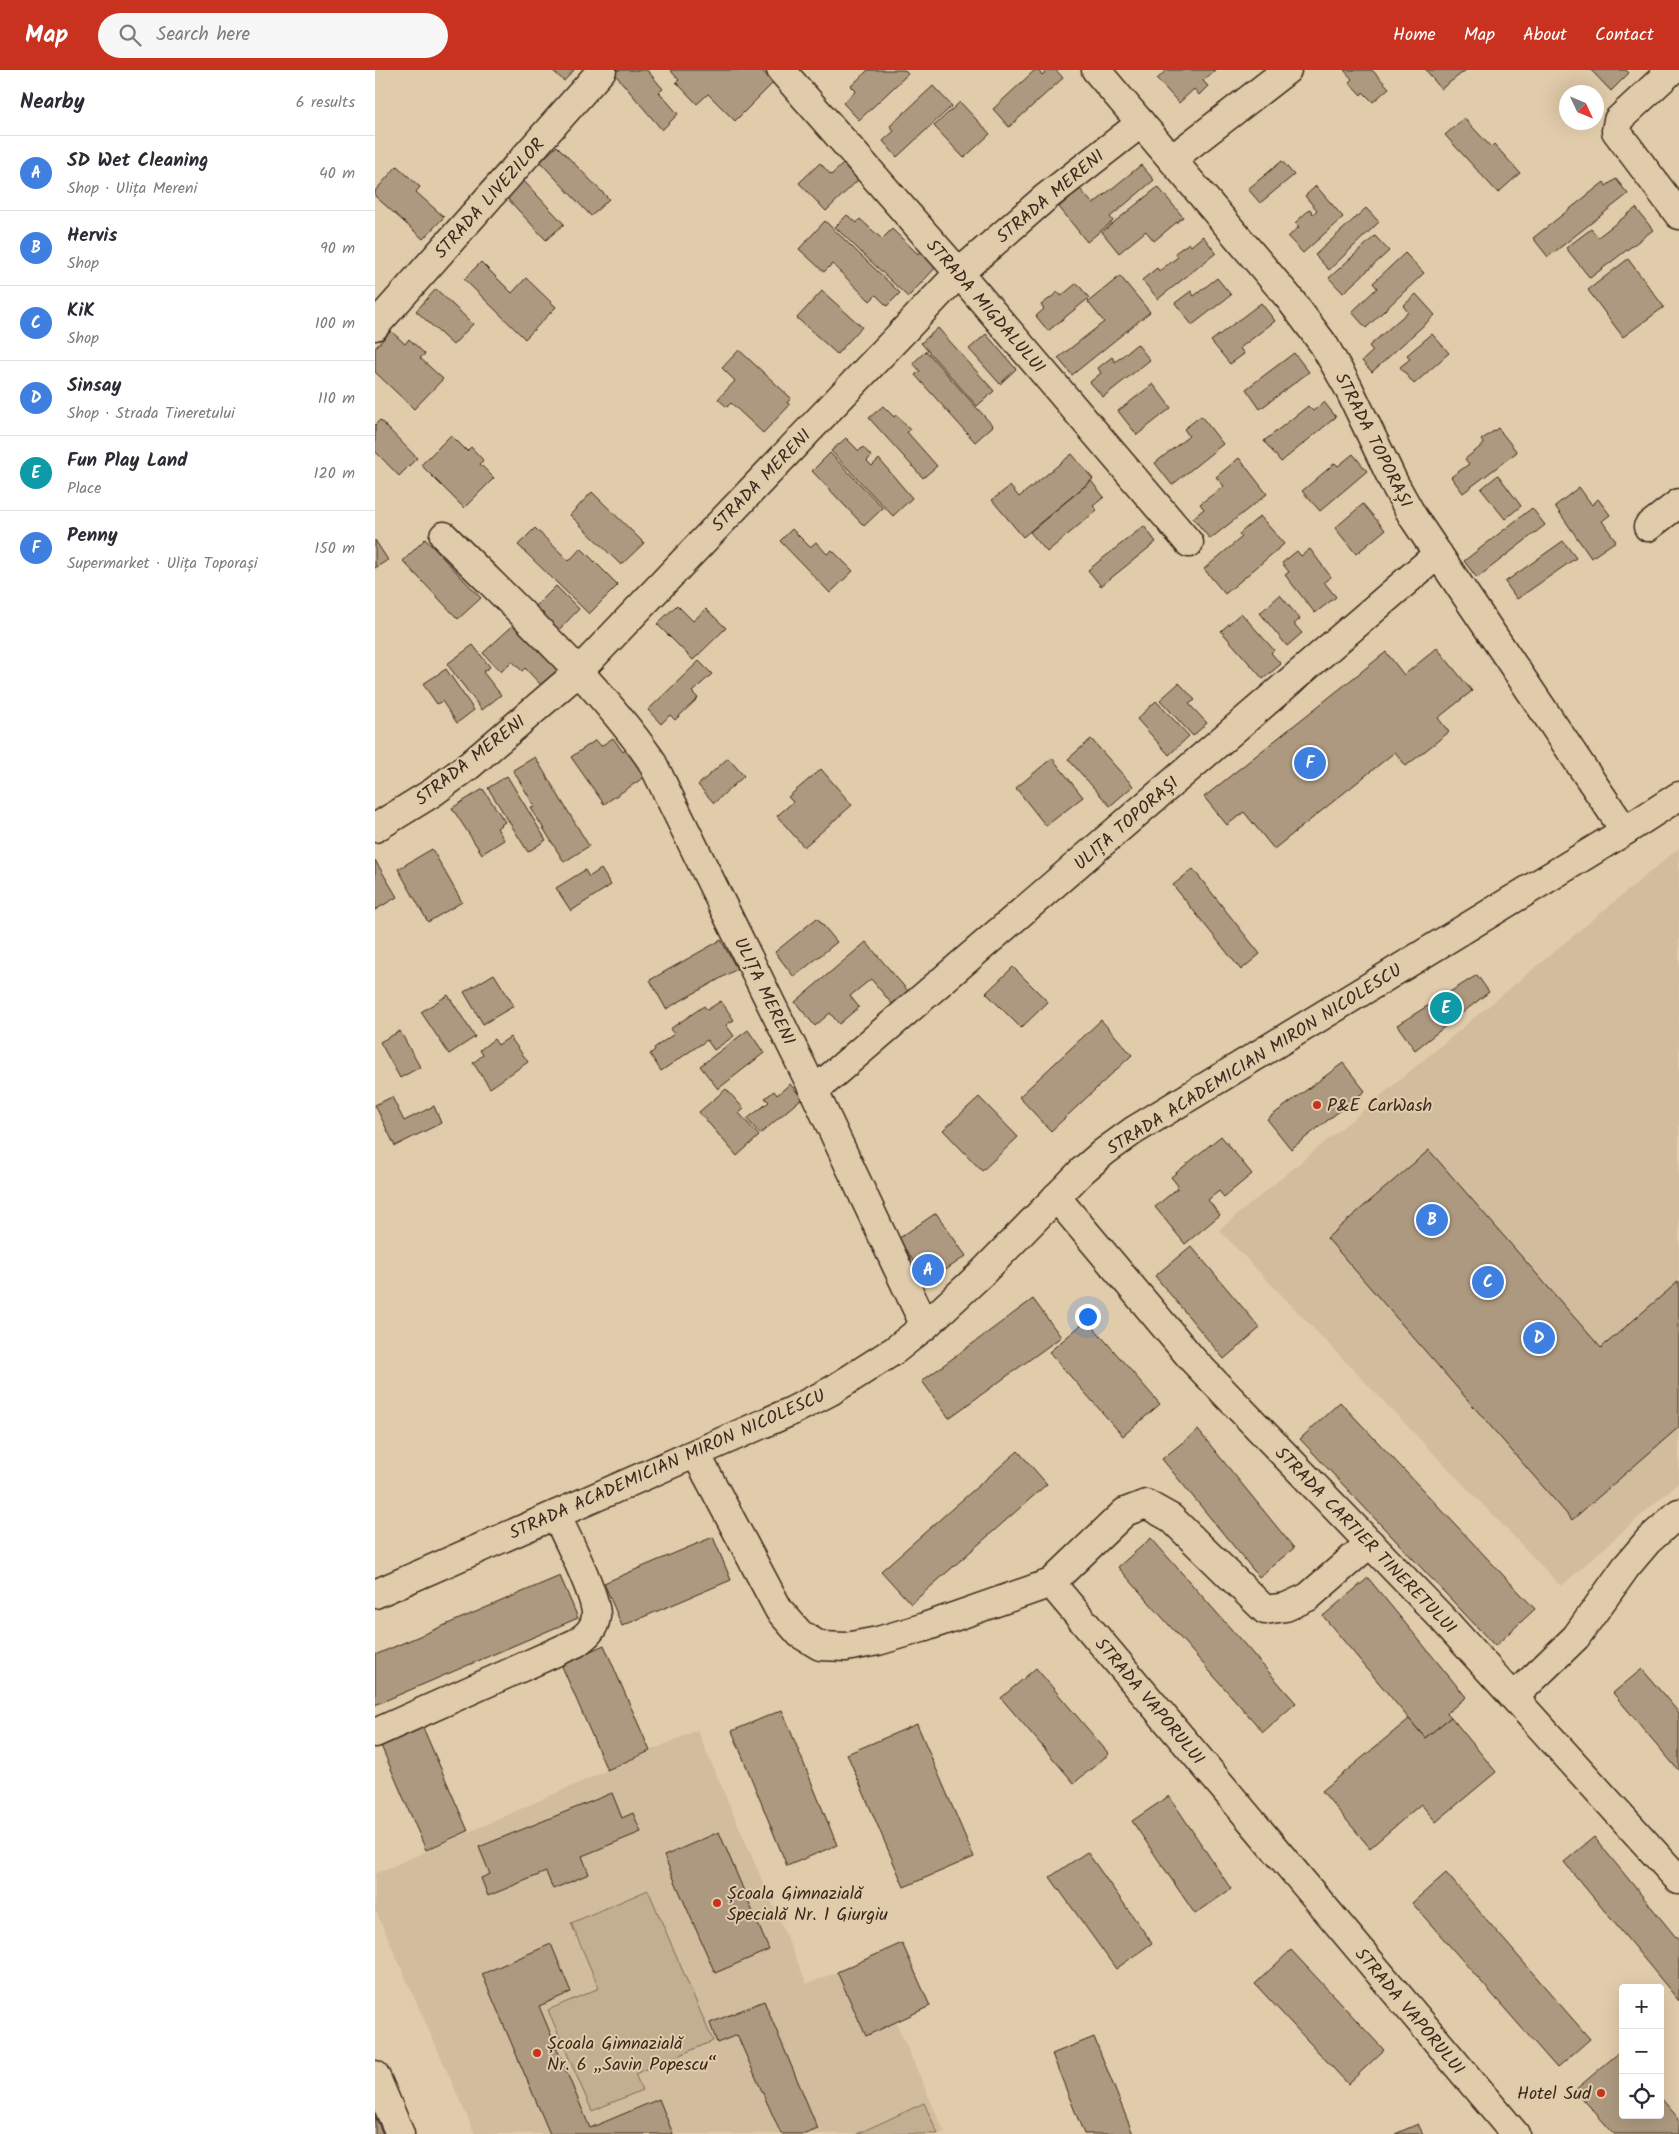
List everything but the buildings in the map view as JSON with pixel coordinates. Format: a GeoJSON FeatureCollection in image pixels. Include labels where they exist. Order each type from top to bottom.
{"type":"FeatureCollection","features":[{"type":"Feature","properties":{"kind":"street","name":"STRADA LIVEZILOR"},"geometry":{"type":"LineString","coordinates":[[375,326],[602,70]]}},
{"type":"Feature","properties":{"kind":"street","name":"STRADA MIGDALULUI"},"geometry":{"type":"LineString","coordinates":[[781,70],[959,273],[1189,544]]}},
{"type":"Feature","properties":{"kind":"street","name":"STRADA TOPORAȘI"},"geometry":{"type":"LineString","coordinates":[[1096,70],[1289,298],[1324,345],[1348,387],[1394,483],[1413,517],[1625,831]]}},
{"type":"Feature","properties":{"kind":"street"},"geometry":{"type":"LineString","coordinates":[[1172,159],[1287,70]]}},
{"type":"Feature","properties":{"kind":"street"},"geometry":{"type":"LineString","coordinates":[[1672,70],[1618,120],[1616,131],[1679,215]]}},
{"type":"Feature","properties":{"kind":"street","name":"STRADA MERENI"},"geometry":{"type":"LineString","coordinates":[[375,828],[432,793],[470,765],[578,672],[959,273],[1045,198],[1141,123]]}},
{"type":"Feature","properties":{"kind":"street"},"geometry":{"type":"LineString","coordinates":[[1648,527],[1679,503]]}},
{"type":"Feature","properties":{"kind":"street","name":"ULIȚA MERENI"},"geometry":{"type":"LineString","coordinates":[[444,536],[578,672],[619,719],[651,760],[814,1091],[925,1326]]}},
{"type":"Feature","properties":{"kind":"street","name":"ULIȚA TOPORAȘI"},"geometry":{"type":"LineString","coordinates":[[814,1091],[1438,554]]}},
{"type":"Feature","properties":{"kind":"street","name":"STRADA ACADEMICIAN MIRON NICOLESCU"},"geometry":{"type":"LineString","coordinates":[[375,1594],[793,1411],[831,1391],[895,1350],[925,1326],[980,1275],[1097,1158],[1133,1131],[1625,831],[1679,796]]}},
{"type":"Feature","properties":{"kind":"street","name":"STRADA CARTIER TINERETULUI"},"geometry":{"type":"LineString","coordinates":[[1056,1197],[1192,1359],[1442,1618],[1679,1880]]}},
{"type":"Feature","properties":{"kind":"street"},"geometry":{"type":"LineString","coordinates":[[696,1454],[779,1610],[800,1634],[820,1646],[846,1647],[878,1641],[922,1628],[1051,1583],[1125,1512],[1146,1504],[1171,1518],[1265,1610],[1285,1607],[1308,1597],[1370,1543]]}},
{"type":"Feature","properties":{"kind":"street"},"geometry":{"type":"LineString","coordinates":[[1514,1697],[1576,1637],[1626,1567],[1648,1541],[1679,1513]]}},
{"type":"Feature","properties":{"kind":"street"},"geometry":{"type":"LineString","coordinates":[[375,1733],[576,1643],[590,1632],[596,1617],[593,1600],[557,1515]]}},
{"type":"Feature","properties":{"kind":"street","name":"STRADA VAPORULUI"},"geometry":{"type":"LineString","coordinates":[[1051,1583],[1515,2134]]}},
{"type":"Feature","properties":{"kind":"street"},"geometry":{"type":"LineString","coordinates":[[375,2075],[401,2134]]}},
{"type":"Feature","properties":{"kind":"shaded area"},"geometry":{"type":"Polygon","coordinates":[[[1679,848],[1679,1482],[1561,1586],[1219,1230],[1679,848]]]}},
{"type":"Feature","properties":{"kind":"shaded area"},"geometry":{"type":"Polygon","coordinates":[[[697,1730],[807,1984],[837,1972],[866,2036],[896,2022],[945,2134],[475,2134],[375,1909],[375,1874],[697,1730]]]}},
{"type":"Feature","properties":{"kind":"shaded area"},"geometry":{"type":"Polygon","coordinates":[[[648,1890],[713,2041],[635,2074],[642,2090],[592,2111],[548,2010],[599,1988],[571,1923],[648,1890]]]}},
{"type":"Feature","properties":{"kind":"shaded area"},"geometry":{"type":"Polygon","coordinates":[[[924,2103],[938,2134],[857,2134],[924,2103]]]}},
{"type":"Feature","properties":{"kind":"place","name":"Penny"},"geometry":{"type":"Point","coordinates":[1310,763]}},
{"type":"Feature","properties":{"kind":"place","name":"Fun Play Land"},"geometry":{"type":"Point","coordinates":[1446,1008]}},
{"type":"Feature","properties":{"kind":"place","name":"P&E CarWash"},"geometry":{"type":"Point","coordinates":[1317,1105]}},
{"type":"Feature","properties":{"kind":"place","name":"Hervis"},"geometry":{"type":"Point","coordinates":[1432,1220]}},
{"type":"Feature","properties":{"kind":"place","name":"SD Wet Cleaning"},"geometry":{"type":"Point","coordinates":[928,1270]}},
{"type":"Feature","properties":{"kind":"place","name":"KiK"},"geometry":{"type":"Point","coordinates":[1488,1282]}},
{"type":"Feature","properties":{"kind":"place","name":"Sinsay"},"geometry":{"type":"Point","coordinates":[1539,1338]}},
{"type":"Feature","properties":{"kind":"place","name":"Școala Gimnazială Specială Nr. 1 Giurgiu"},"geometry":{"type":"Point","coordinates":[717,1903]}},
{"type":"Feature","properties":{"kind":"place","name":"Școala Gimnazială Nr. 6 „Savin Popescu“"},"geometry":{"type":"Point","coordinates":[537,2053]}},
{"type":"Feature","properties":{"kind":"place","name":"Hotel Sud"},"geometry":{"type":"Point","coordinates":[1601,2093]}}]}
